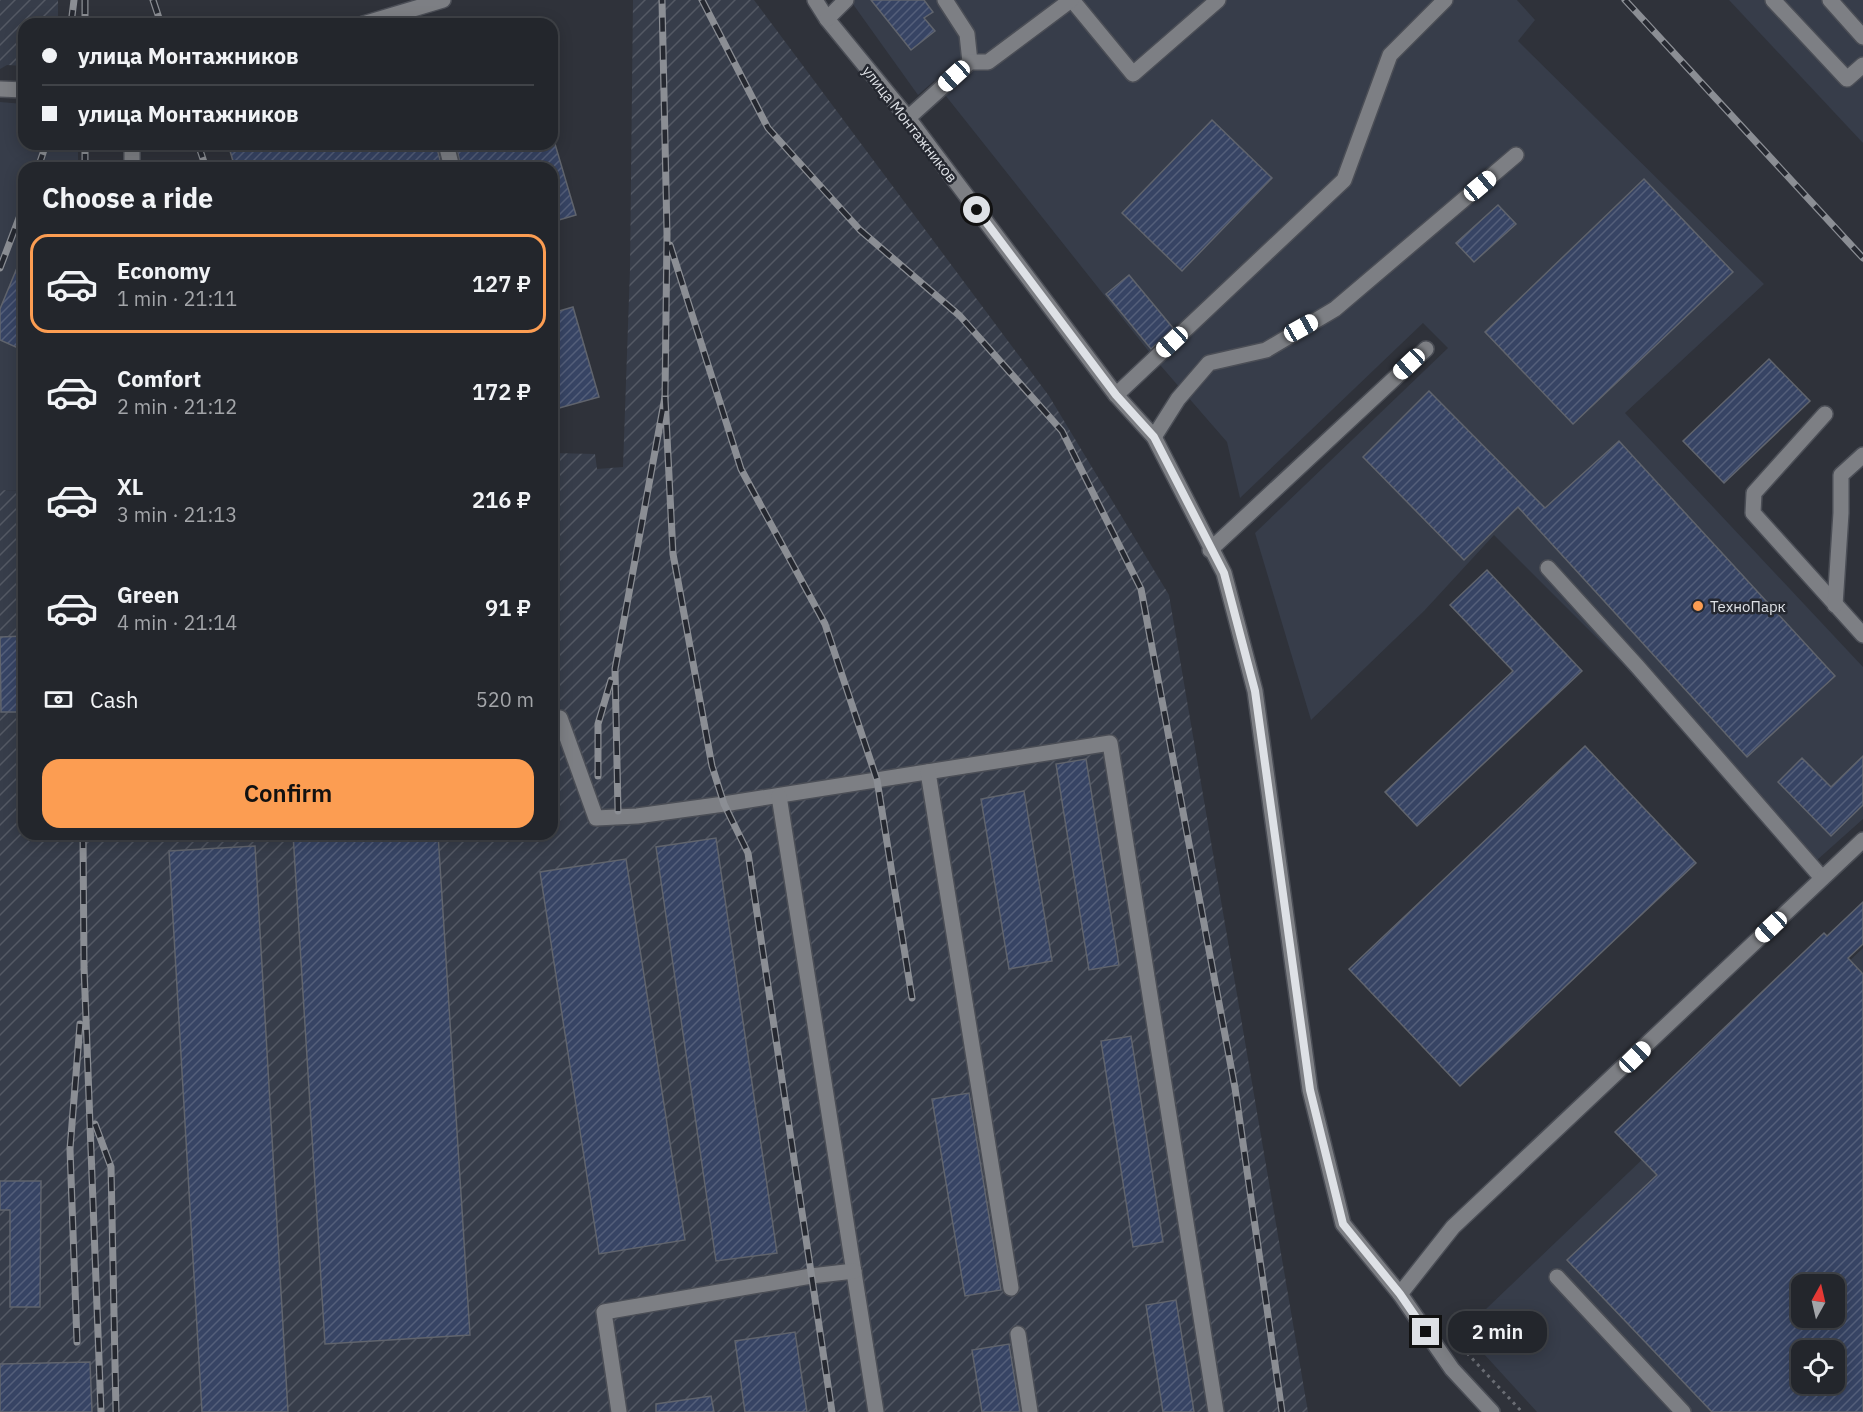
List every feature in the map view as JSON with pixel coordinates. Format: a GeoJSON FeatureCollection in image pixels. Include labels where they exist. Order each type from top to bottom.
{"type":"FeatureCollection","features":[{"type":"Feature","properties":{"kind":"street"},"geometry":{"type":"LineString","coordinates":[[410,17],[442,0]]}},
{"type":"Feature","properties":{"kind":"street","name":"улица Монтажников"},"geometry":{"type":"LineString","coordinates":[[815,0],[827,19],[908,118],[1116,395],[1154,437],[1210,550],[1224,573],[1255,691],[1310,1090],[1343,1224],[1400,1294],[1452,1369],[1492,1412]]}},
{"type":"Feature","properties":{"kind":"street"},"geometry":{"type":"LineString","coordinates":[[827,19],[846,0]]}},
{"type":"Feature","properties":{"kind":"street"},"geometry":{"type":"LineString","coordinates":[[945,0],[967,34],[970,62]]}},
{"type":"Feature","properties":{"kind":"street"},"geometry":{"type":"LineString","coordinates":[[908,118],[970,62],[988,62],[1071,0],[1132,74],[1218,0]]}},
{"type":"Feature","properties":{"kind":"street"},"geometry":{"type":"LineString","coordinates":[[1116,395],[1344,180],[1390,55],[1445,0]]}},
{"type":"Feature","properties":{"kind":"street"},"geometry":{"type":"LineString","coordinates":[[1773,0],[1847,79],[1863,65]]}},
{"type":"Feature","properties":{"kind":"street"},"geometry":{"type":"LineString","coordinates":[[1830,0],[1863,37]]}},
{"type":"Feature","properties":{"kind":"street"},"geometry":{"type":"LineString","coordinates":[[0,89],[18,90]]}},
{"type":"Feature","properties":{"kind":"street"},"geometry":{"type":"LineString","coordinates":[[1154,437],[1178,399],[1209,363],[1266,350],[1335,309],[1516,155]]}},
{"type":"Feature","properties":{"kind":"street"},"geometry":{"type":"LineString","coordinates":[[1210,550],[1426,349]]}},
{"type":"Feature","properties":{"kind":"street"},"geometry":{"type":"LineString","coordinates":[[1825,414],[1754,493],[1753,513],[1863,635]]}},
{"type":"Feature","properties":{"kind":"street"},"geometry":{"type":"LineString","coordinates":[[1835,604],[1841,475],[1863,455]]}},
{"type":"Feature","properties":{"kind":"street"},"geometry":{"type":"LineString","coordinates":[[1548,568],[1637,666],[1822,879]]}},
{"type":"Feature","properties":{"kind":"street"},"geometry":{"type":"LineString","coordinates":[[560,718],[596,818],[637,816],[779,796],[1110,743],[1216,1412]]}},
{"type":"Feature","properties":{"kind":"street"},"geometry":{"type":"LineString","coordinates":[[928,772],[1011,1288]]}},
{"type":"Feature","properties":{"kind":"street"},"geometry":{"type":"LineString","coordinates":[[779,796],[876,1412]]}},
{"type":"Feature","properties":{"kind":"street"},"geometry":{"type":"LineString","coordinates":[[1400,1294],[1453,1227],[1863,840]]}},
{"type":"Feature","properties":{"kind":"street"},"geometry":{"type":"LineString","coordinates":[[619,1412],[604,1312],[811,1276],[854,1271]]}},
{"type":"Feature","properties":{"kind":"street"},"geometry":{"type":"LineString","coordinates":[[1557,1277],[1683,1412]]}},
{"type":"Feature","properties":{"kind":"street"},"geometry":{"type":"LineString","coordinates":[[1018,1334],[1030,1412]]}},
{"type":"Feature","properties":{"kind":"path"},"geometry":{"type":"LineString","coordinates":[[1467,1353],[1522,1412]]}},
{"type":"Feature","properties":{"kind":"shaded area"},"geometry":{"type":"Polygon","coordinates":[[[0,0],[58,0],[58,18],[18,18],[18,66],[7,65],[0,69],[0,0]]]}},
{"type":"Feature","properties":{"kind":"shaded area"},"geometry":{"type":"Polygon","coordinates":[[[633,0],[754,0],[1049,396],[1169,595],[1308,1412],[0,1412],[0,490],[18,491],[18,840],[558,840],[558,453],[595,454],[597,469],[623,467],[630,269],[633,0]]]}},
{"type":"Feature","properties":{"kind":"shaded area"},"geometry":{"type":"Polygon","coordinates":[[[850,0],[1517,0],[1535,20],[1518,41],[1764,284],[1625,413],[1863,667],[1863,819],[1807,869],[1621,662],[1494,535],[1424,611],[1311,720],[1255,533],[1448,348],[1423,323],[1240,498],[1227,442],[1154,358],[934,81],[918,95],[850,0]]]}},
{"type":"Feature","properties":{"kind":"shaded area"},"geometry":{"type":"Polygon","coordinates":[[[1729,0],[1863,0],[1863,143],[1729,0]]]}},
{"type":"Feature","properties":{"kind":"shaded area"},"geometry":{"type":"Polygon","coordinates":[[[0,102],[18,104],[18,150],[78,150],[78,162],[18,162],[18,491],[0,490],[0,102]]]}},
{"type":"Feature","properties":{"kind":"shaded area"},"geometry":{"type":"Polygon","coordinates":[[[1863,948],[1863,1412],[1537,1412],[1463,1331],[1863,948]]]}},
{"type":"Feature","properties":{"kind":"building"},"geometry":{"type":"Polygon","coordinates":[[[871,0],[924,0],[933,12],[924,18],[935,31],[911,50],[871,0]]]}},
{"type":"Feature","properties":{"kind":"building"},"geometry":{"type":"Polygon","coordinates":[[[1212,120],[1272,178],[1182,271],[1122,213],[1212,120]]]}},
{"type":"Feature","properties":{"kind":"building"},"geometry":{"type":"Polygon","coordinates":[[[230,150],[438,150],[440,162],[233,162],[230,150]]]}},
{"type":"Feature","properties":{"kind":"building"},"geometry":{"type":"Polygon","coordinates":[[[457,150],[557,150],[576,215],[558,220],[558,162],[460,162],[457,150]]]}},
{"type":"Feature","properties":{"kind":"building"},"geometry":{"type":"Polygon","coordinates":[[[1644,179],[1733,272],[1573,424],[1485,332],[1644,179]]]}},
{"type":"Feature","properties":{"kind":"building"},"geometry":{"type":"Polygon","coordinates":[[[1498,205],[1516,224],[1474,262],[1456,243],[1498,205]]]}},
{"type":"Feature","properties":{"kind":"building"},"geometry":{"type":"Polygon","coordinates":[[[18,266],[18,348],[0,340],[0,309],[18,266]]]}},
{"type":"Feature","properties":{"kind":"building"},"geometry":{"type":"Polygon","coordinates":[[[1129,275],[1173,328],[1151,349],[1106,294],[1129,275]]]}},
{"type":"Feature","properties":{"kind":"building"},"geometry":{"type":"Polygon","coordinates":[[[573,307],[599,397],[558,408],[558,311],[573,307]]]}},
{"type":"Feature","properties":{"kind":"building"},"geometry":{"type":"Polygon","coordinates":[[[1769,359],[1810,401],[1724,483],[1683,441],[1769,359]]]}},
{"type":"Feature","properties":{"kind":"building"},"geometry":{"type":"Polygon","coordinates":[[[1429,391],[1545,508],[1619,441],[1835,676],[1747,757],[1518,507],[1464,560],[1363,457],[1429,391]]]}},
{"type":"Feature","properties":{"kind":"building"},"geometry":{"type":"Polygon","coordinates":[[[1487,570],[1582,671],[1417,826],[1385,792],[1513,671],[1450,605],[1487,570]]]}},
{"type":"Feature","properties":{"kind":"building"},"geometry":{"type":"Polygon","coordinates":[[[18,636],[18,712],[1,712],[0,637],[18,636]]]}},
{"type":"Feature","properties":{"kind":"building"},"geometry":{"type":"Polygon","coordinates":[[[1585,746],[1696,863],[1460,1086],[1349,969],[1585,746]]]}},
{"type":"Feature","properties":{"kind":"building"},"geometry":{"type":"Polygon","coordinates":[[[1863,756],[1863,805],[1831,836],[1778,782],[1802,758],[1831,787],[1863,756]]]}},
{"type":"Feature","properties":{"kind":"building"},"geometry":{"type":"Polygon","coordinates":[[[1086,759],[1119,965],[1089,970],[1056,764],[1086,759]]]}},
{"type":"Feature","properties":{"kind":"building"},"geometry":{"type":"Polygon","coordinates":[[[1024,791],[1052,961],[1009,969],[981,799],[1024,791]]]}},
{"type":"Feature","properties":{"kind":"building"},"geometry":{"type":"Polygon","coordinates":[[[716,838],[777,1253],[716,1261],[656,847],[716,838]]]}},
{"type":"Feature","properties":{"kind":"building"},"geometry":{"type":"Polygon","coordinates":[[[293,840],[438,840],[470,1335],[325,1344],[293,840]]]}},
{"type":"Feature","properties":{"kind":"building"},"geometry":{"type":"Polygon","coordinates":[[[255,846],[288,1412],[202,1412],[169,851],[255,846]]]}},
{"type":"Feature","properties":{"kind":"building"},"geometry":{"type":"Polygon","coordinates":[[[626,859],[685,1240],[599,1254],[540,872],[626,859]]]}},
{"type":"Feature","properties":{"kind":"building"},"geometry":{"type":"Polygon","coordinates":[[[1863,902],[1863,944],[1848,958],[1863,974],[1863,1412],[1712,1412],[1567,1260],[1657,1175],[1615,1132],[1824,933],[1827,936],[1863,902]]]}},
{"type":"Feature","properties":{"kind":"building"},"geometry":{"type":"Polygon","coordinates":[[[1131,1036],[1163,1242],[1133,1247],[1101,1041],[1131,1036]]]}},
{"type":"Feature","properties":{"kind":"building"},"geometry":{"type":"Polygon","coordinates":[[[969,1093],[1001,1290],[965,1296],[932,1099],[969,1093]]]}},
{"type":"Feature","properties":{"kind":"building"},"geometry":{"type":"Polygon","coordinates":[[[0,1181],[41,1181],[40,1307],[10,1307],[10,1210],[0,1210],[0,1181]]]}},
{"type":"Feature","properties":{"kind":"building"},"geometry":{"type":"Polygon","coordinates":[[[1176,1300],[1194,1412],[1163,1412],[1146,1305],[1176,1300]]]}},
{"type":"Feature","properties":{"kind":"building"},"geometry":{"type":"Polygon","coordinates":[[[795,1332],[807,1412],[745,1412],[735,1341],[795,1332]]]}},
{"type":"Feature","properties":{"kind":"building"},"geometry":{"type":"Polygon","coordinates":[[[1009,1344],[1020,1412],[982,1412],[972,1350],[1009,1344]]]}},
{"type":"Feature","properties":{"kind":"building"},"geometry":{"type":"Polygon","coordinates":[[[90,1362],[92,1412],[0,1412],[0,1364],[90,1362]]]}},
{"type":"Feature","properties":{"kind":"building"},"geometry":{"type":"Polygon","coordinates":[[[711,1396],[714,1412],[656,1412],[656,1404],[711,1396]]]}},
{"type":"Feature","properties":{"kind":"railway"},"geometry":{"type":"LineString","coordinates":[[72,18],[74,0]]}},
{"type":"Feature","properties":{"kind":"railway"},"geometry":{"type":"LineString","coordinates":[[85,0],[85,18]]}},
{"type":"Feature","properties":{"kind":"railway"},"geometry":{"type":"LineString","coordinates":[[153,0],[159,18]]}},
{"type":"Feature","properties":{"kind":"railway"},"geometry":{"type":"LineString","coordinates":[[618,811],[615,669],[665,397],[667,234],[662,0]]}},
{"type":"Feature","properties":{"kind":"railway"},"geometry":{"type":"LineString","coordinates":[[702,0],[768,128],[860,230],[960,316],[1062,431],[1141,589],[1235,1088],[1282,1412]]}},
{"type":"Feature","properties":{"kind":"railway"},"geometry":{"type":"LineString","coordinates":[[1625,0],[1863,258]]}},
{"type":"Feature","properties":{"kind":"railway"},"geometry":{"type":"LineString","coordinates":[[40,162],[44,150]]}},
{"type":"Feature","properties":{"kind":"railway"},"geometry":{"type":"LineString","coordinates":[[85,150],[85,162]]}},
{"type":"Feature","properties":{"kind":"railway"},"geometry":{"type":"LineString","coordinates":[[200,150],[204,162]]}},
{"type":"Feature","properties":{"kind":"railway"},"geometry":{"type":"LineString","coordinates":[[0,268],[18,221]]}},
{"type":"Feature","properties":{"kind":"railway"},"geometry":{"type":"LineString","coordinates":[[670,245],[741,469],[825,624],[877,780],[912,998]]}},
{"type":"Feature","properties":{"kind":"railway"},"geometry":{"type":"LineString","coordinates":[[665,397],[673,554],[712,766],[724,804],[748,853],[832,1412]]}},
{"type":"Feature","properties":{"kind":"railway"},"geometry":{"type":"LineString","coordinates":[[598,776],[598,724],[611,680]]}},
{"type":"Feature","properties":{"kind":"railway"},"geometry":{"type":"LineString","coordinates":[[83,840],[84,967],[101,1412]]}},
{"type":"Feature","properties":{"kind":"railway"},"geometry":{"type":"LineString","coordinates":[[77,1342],[70,1149],[80,1024]]}},
{"type":"Feature","properties":{"kind":"railway"},"geometry":{"type":"LineString","coordinates":[[95,1124],[111,1167],[116,1412]]}},
{"type":"Feature","properties":{"kind":"place","name":"ТехноПарк"},"geometry":{"type":"Point","coordinates":[1698,606]}},
{"type":"Feature","properties":{"kind":"route"},"geometry":{"type":"LineString","coordinates":[[977,210],[1116,395],[1154,437],[1210,550],[1224,573],[1255,691],[1310,1090],[1343,1224],[1400,1294],[1426,1332]]}}]}
